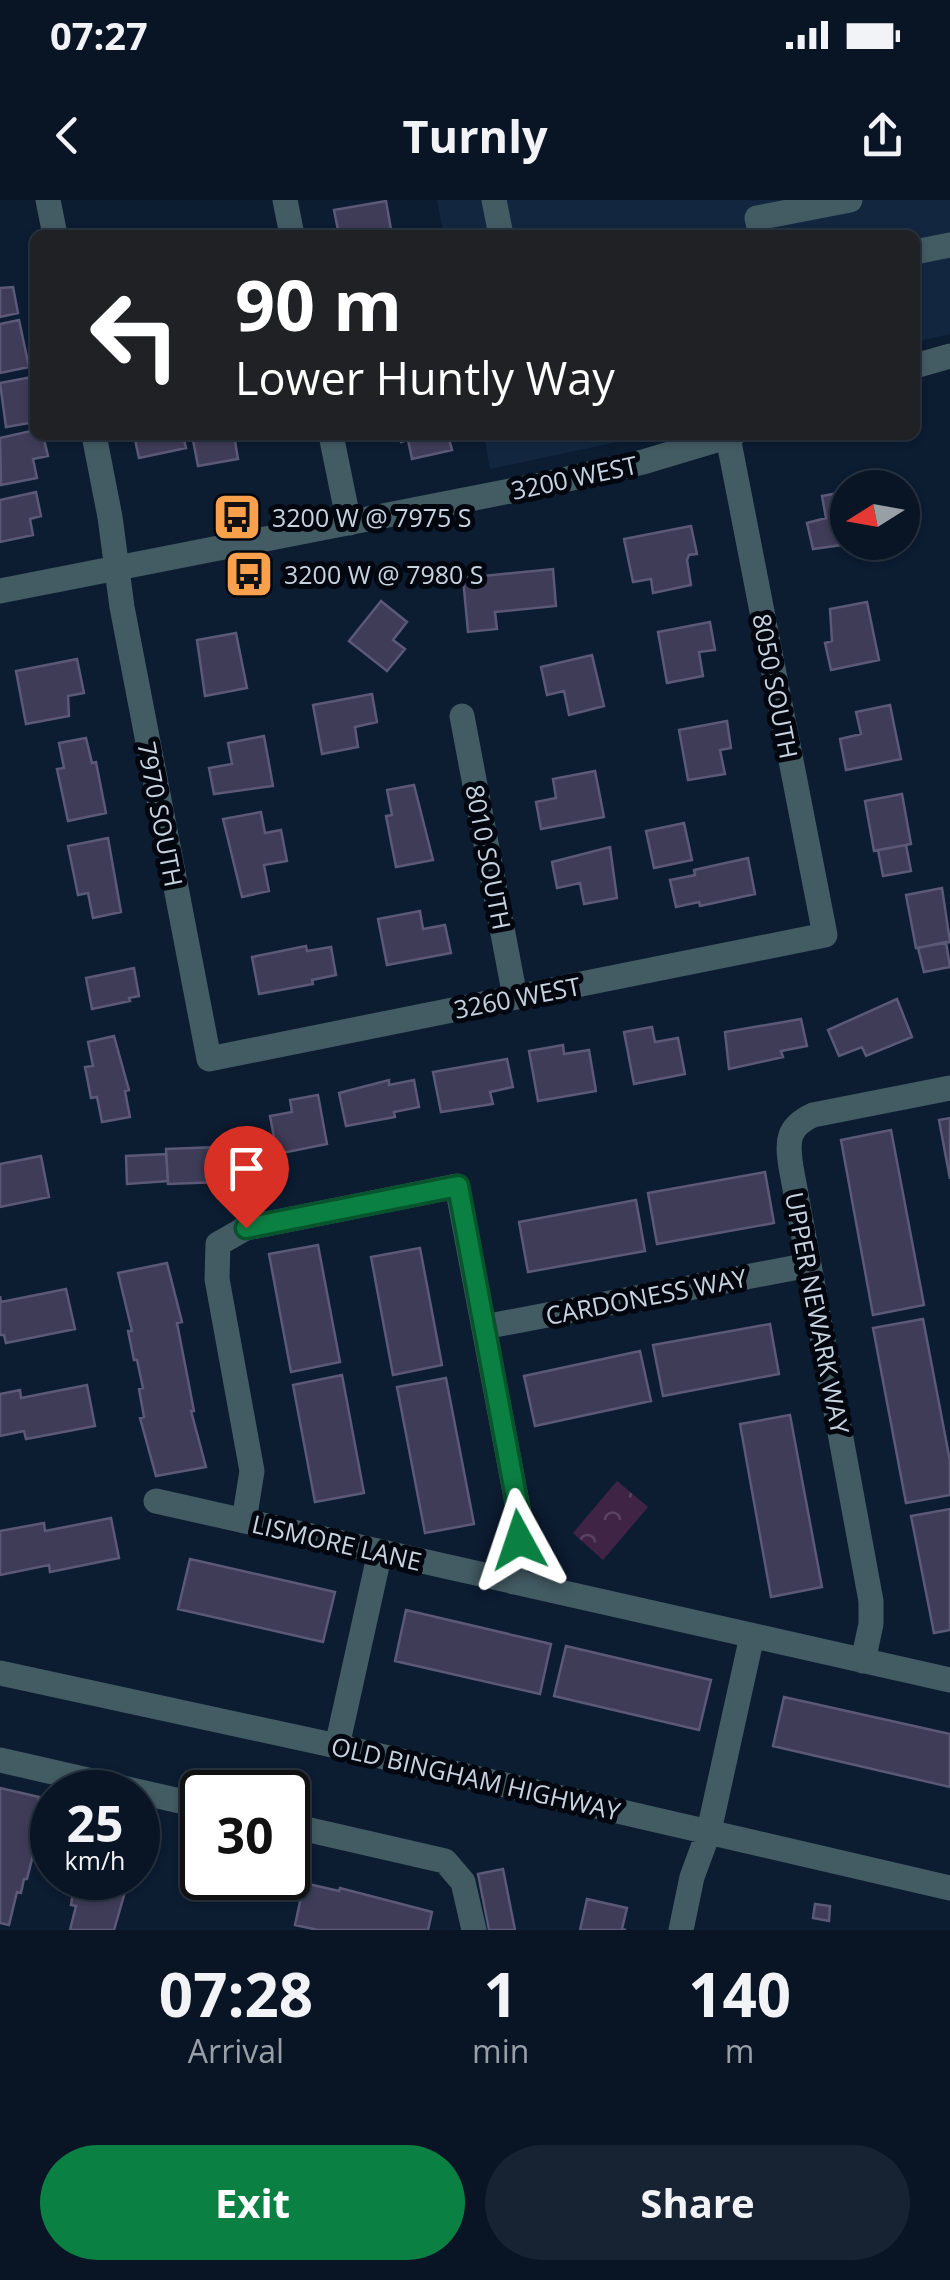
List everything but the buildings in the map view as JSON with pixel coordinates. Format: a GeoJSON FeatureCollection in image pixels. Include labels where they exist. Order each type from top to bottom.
{"type":"FeatureCollection","features":[{"type":"Feature","properties":{"kind":"street"},"geometry":{"type":"LineString","coordinates":[[48,200],[54,230]]}},
{"type":"Feature","properties":{"kind":"street"},"geometry":{"type":"LineString","coordinates":[[286,200],[291,230]]}},
{"type":"Feature","properties":{"kind":"street"},"geometry":{"type":"LineString","coordinates":[[494,200],[500,230]]}},
{"type":"Feature","properties":{"kind":"street"},"geometry":{"type":"LineString","coordinates":[[757,218],[850,200]]}},
{"type":"Feature","properties":{"kind":"street"},"geometry":{"type":"LineString","coordinates":[[920,251],[950,245]]}},
{"type":"Feature","properties":{"kind":"street"},"geometry":{"type":"LineString","coordinates":[[920,365],[950,356]]}},
{"type":"Feature","properties":{"kind":"street","name":"7970 SOUTH"},"geometry":{"type":"LineString","coordinates":[[95,440],[110,516],[115,569],[208,1059]]}},
{"type":"Feature","properties":{"kind":"street"},"geometry":{"type":"LineString","coordinates":[[332,440],[348,523]]}},
{"type":"Feature","properties":{"kind":"street","name":"3200 WEST"},"geometry":{"type":"LineString","coordinates":[[0,592],[626,466],[717,440]]}},
{"type":"Feature","properties":{"kind":"street","name":"8050 SOUTH"},"geometry":{"type":"LineString","coordinates":[[732,440],[825,936]]}},
{"type":"Feature","properties":{"kind":"street","name":"8010 SOUTH"},"geometry":{"type":"LineString","coordinates":[[462,716],[516,997]]}},
{"type":"Feature","properties":{"kind":"street","name":"3260 WEST"},"geometry":{"type":"LineString","coordinates":[[208,1059],[825,936]]}},
{"type":"Feature","properties":{"kind":"street","name":"UPPER NEWARK WAY"},"geometry":{"type":"LineString","coordinates":[[863,1661],[871,1624],[871,1601],[789,1158],[790,1130],[823,1112],[950,1088]]}},
{"type":"Feature","properties":{"kind":"street"},"geometry":{"type":"LineString","coordinates":[[244,1521],[252,1471],[217,1279],[218,1244],[246,1228],[458,1186],[518,1508],[519,1540],[512,1582]]}},
{"type":"Feature","properties":{"kind":"street","name":"CARDONESS WAY"},"geometry":{"type":"LineString","coordinates":[[484,1327],[809,1265]]}},
{"type":"Feature","properties":{"kind":"street","name":"LISMORE LANE"},"geometry":{"type":"LineString","coordinates":[[156,1501],[950,1680]]}},
{"type":"Feature","properties":{"kind":"street"},"geometry":{"type":"LineString","coordinates":[[336,1746],[380,1552]]}},
{"type":"Feature","properties":{"kind":"street"},"geometry":{"type":"LineString","coordinates":[[681,1930],[692,1877],[710,1831],[752,1636]]}},
{"type":"Feature","properties":{"kind":"street","name":"OLD BINGHAM HIGHWAY"},"geometry":{"type":"LineString","coordinates":[[0,1673],[950,1888]]}},
{"type":"Feature","properties":{"kind":"street"},"geometry":{"type":"LineString","coordinates":[[0,1760],[180,1801]]}},
{"type":"Feature","properties":{"kind":"street"},"geometry":{"type":"LineString","coordinates":[[310,1831],[445,1861],[463,1882],[474,1930]]}},
{"type":"Feature","properties":{"kind":"shaded area"},"geometry":{"type":"Polygon","coordinates":[[[437,200],[950,200],[950,334],[920,341],[920,230],[443,230],[437,200]]]}},
{"type":"Feature","properties":{"kind":"shaded area"},"geometry":{"type":"Polygon","coordinates":[[[485,440],[626,440],[490,469],[485,440]]]}},
{"type":"Feature","properties":{"kind":"green space"},"geometry":{"type":"Polygon","coordinates":[[[617,1481],[648,1507],[603,1560],[573,1533],[617,1481]]]}},
{"type":"Feature","properties":{"kind":"place","name":"3200 W @ 7975 S"},"geometry":{"type":"Point","coordinates":[237,517]}},
{"type":"Feature","properties":{"kind":"place","name":"3200 W @ 7980 S"},"geometry":{"type":"Point","coordinates":[249,574]}},
{"type":"Feature","properties":{"kind":"route"},"geometry":{"type":"LineString","coordinates":[[246,1228],[458,1186],[518,1508],[519,1540]]}}]}
